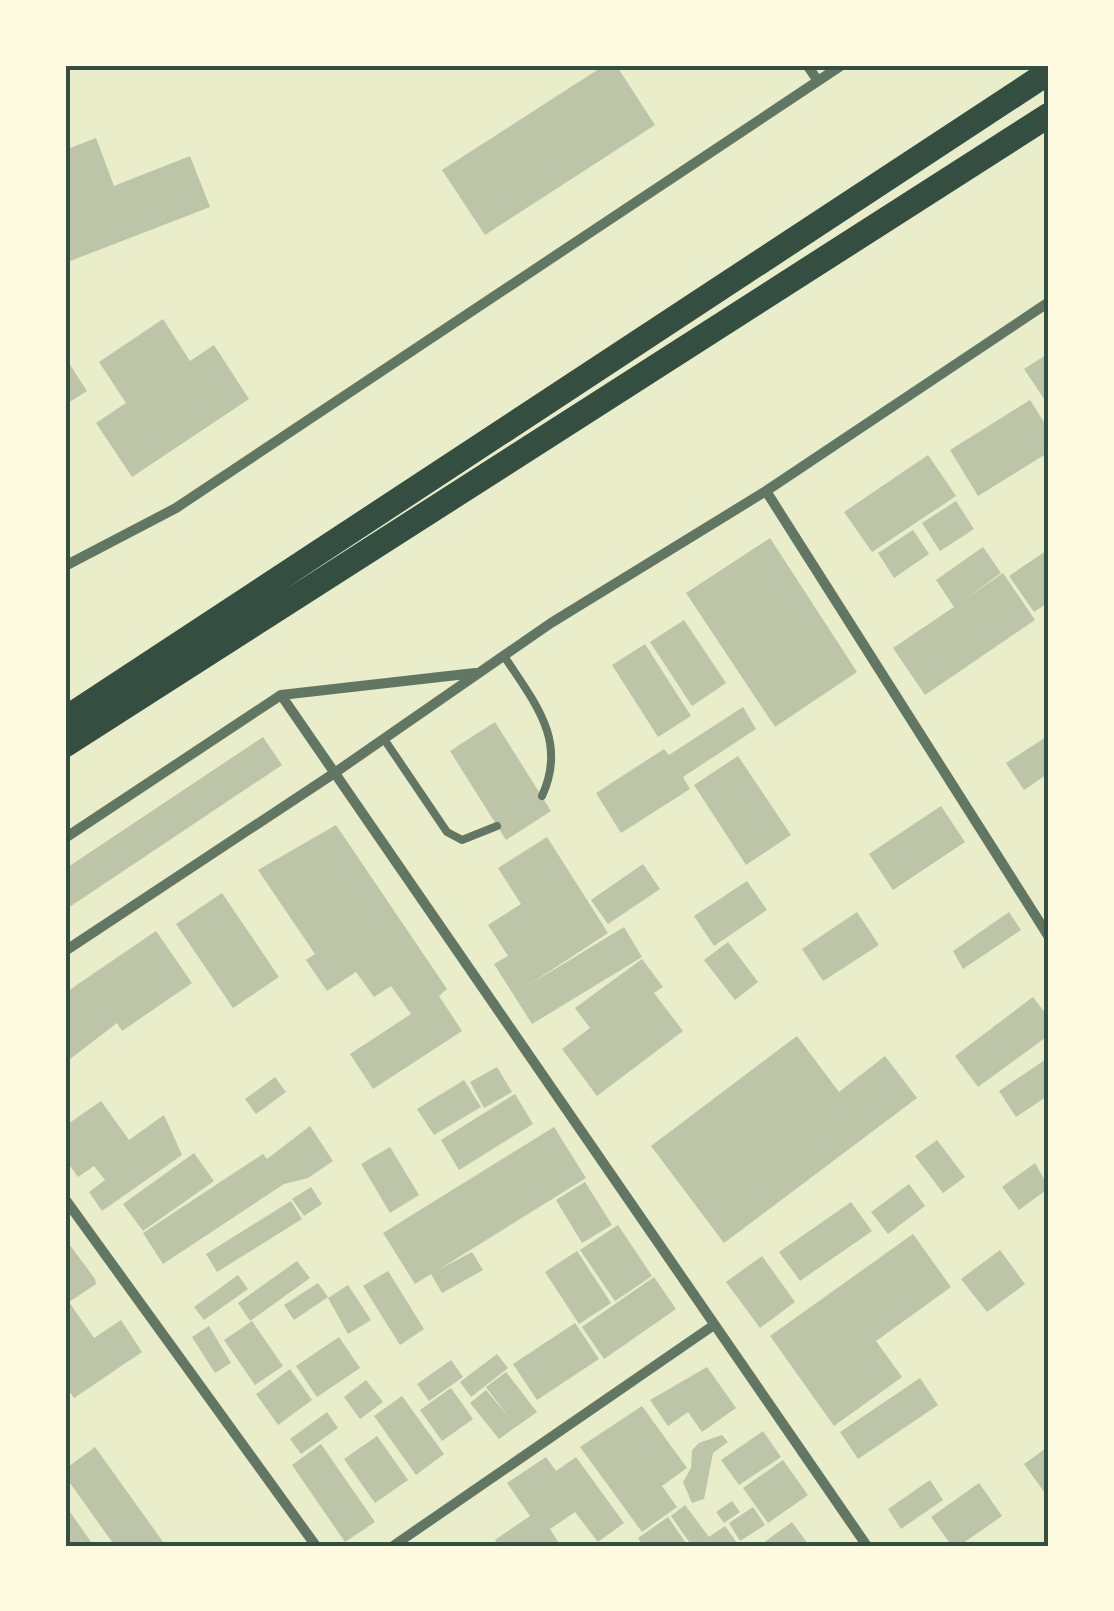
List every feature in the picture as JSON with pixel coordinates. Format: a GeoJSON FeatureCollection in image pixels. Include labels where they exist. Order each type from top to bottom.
{"type":"FeatureCollection","features":[{"type":"Feature","properties":{"kind":"highway"},"geometry":{"type":"LineString","coordinates":[[65,719],[1049,72]]}},
{"type":"Feature","properties":{"kind":"highway"},"geometry":{"type":"LineString","coordinates":[[65,745],[1049,115]]}},
{"type":"Feature","properties":{"kind":"street"},"geometry":{"type":"LineString","coordinates":[[807,65],[818,81]]}},
{"type":"Feature","properties":{"kind":"street"},"geometry":{"type":"LineString","coordinates":[[65,566],[176,508],[842,65]]}},
{"type":"Feature","properties":{"kind":"street"},"geometry":{"type":"LineString","coordinates":[[65,951],[479,672],[766,491],[1049,302]]}},
{"type":"Feature","properties":{"kind":"street"},"geometry":{"type":"LineString","coordinates":[[766,491],[1049,937]]}},
{"type":"Feature","properties":{"kind":"street"},"geometry":{"type":"LineString","coordinates":[[65,838],[281,695],[479,672]]}},
{"type":"Feature","properties":{"kind":"street"},"geometry":{"type":"LineString","coordinates":[[281,695],[867,1546]]}},
{"type":"Feature","properties":{"kind":"street"},"geometry":{"type":"LineString","coordinates":[[65,1198],[316,1546]]}},
{"type":"Feature","properties":{"kind":"street"},"geometry":{"type":"LineString","coordinates":[[394,1546],[714,1325]]}},
{"type":"Feature","properties":{"kind":"lane"},"geometry":{"type":"LineString","coordinates":[[504,656],[551,738],[553,772],[542,796]]}},
{"type":"Feature","properties":{"kind":"lane"},"geometry":{"type":"LineString","coordinates":[[384,739],[447,832],[462,840],[497,826]]}},
{"type":"Feature","properties":{"kind":"building"},"geometry":{"type":"Polygon","coordinates":[[[605,65],[616,65],[655,125],[485,235],[442,170],[605,65]]]}},
{"type":"Feature","properties":{"kind":"building"},"geometry":{"type":"Polygon","coordinates":[[[96,138],[114,186],[190,156],[210,207],[65,263],[65,150],[96,138]]]}},
{"type":"Feature","properties":{"kind":"building"},"geometry":{"type":"Polygon","coordinates":[[[163,319],[190,361],[214,345],[249,399],[132,477],[96,423],[126,403],[99,362],[163,319]]]}},
{"type":"Feature","properties":{"kind":"building"},"geometry":{"type":"Polygon","coordinates":[[[1049,353],[1049,406],[1024,369],[1049,353]]]}},
{"type":"Feature","properties":{"kind":"building"},"geometry":{"type":"Polygon","coordinates":[[[65,357],[87,391],[65,405],[65,357]]]}},
{"type":"Feature","properties":{"kind":"building"},"geometry":{"type":"Polygon","coordinates":[[[1030,400],[1049,430],[1049,452],[978,496],[950,450],[1030,400]]]}},
{"type":"Feature","properties":{"kind":"building"},"geometry":{"type":"Polygon","coordinates":[[[928,455],[956,496],[872,552],[844,512],[928,455]]]}},
{"type":"Feature","properties":{"kind":"building"},"geometry":{"type":"Polygon","coordinates":[[[956,501],[974,529],[940,551],[922,523],[956,501]]]}},
{"type":"Feature","properties":{"kind":"building"},"geometry":{"type":"Polygon","coordinates":[[[913,530],[929,554],[894,578],[878,553],[913,530]]]}},
{"type":"Feature","properties":{"kind":"building"},"geometry":{"type":"Polygon","coordinates":[[[770,538],[857,672],[775,727],[686,593],[770,538]]]}},
{"type":"Feature","properties":{"kind":"building"},"geometry":{"type":"Polygon","coordinates":[[[983,547],[1001,573],[961,602],[1003,573],[1035,620],[925,695],[893,648],[954,607],[936,580],[983,547]]]}},
{"type":"Feature","properties":{"kind":"building"},"geometry":{"type":"Polygon","coordinates":[[[1049,549],[1049,602],[1034,612],[1009,576],[1049,549]]]}},
{"type":"Feature","properties":{"kind":"building"},"geometry":{"type":"Polygon","coordinates":[[[684,620],[726,683],[692,706],[650,642],[684,620]]]}},
{"type":"Feature","properties":{"kind":"building"},"geometry":{"type":"Polygon","coordinates":[[[645,644],[691,716],[658,737],[612,665],[645,644]]]}},
{"type":"Feature","properties":{"kind":"building"},"geometry":{"type":"Polygon","coordinates":[[[743,707],[756,729],[683,777],[690,789],[621,833],[596,793],[664,749],[669,755],[743,707]]]}},
{"type":"Feature","properties":{"kind":"building"},"geometry":{"type":"Polygon","coordinates":[[[495,722],[551,811],[506,840],[450,751],[495,722]]]}},
{"type":"Feature","properties":{"kind":"building"},"geometry":{"type":"Polygon","coordinates":[[[1049,735],[1049,773],[1024,790],[1006,763],[1049,735]]]}},
{"type":"Feature","properties":{"kind":"building"},"geometry":{"type":"Polygon","coordinates":[[[263,737],[282,765],[65,910],[65,869],[263,737]]]}},
{"type":"Feature","properties":{"kind":"building"},"geometry":{"type":"Polygon","coordinates":[[[738,756],[791,835],[746,865],[694,785],[738,756]]]}},
{"type":"Feature","properties":{"kind":"building"},"geometry":{"type":"Polygon","coordinates":[[[941,806],[965,842],[893,890],[869,854],[941,806]]]}},
{"type":"Feature","properties":{"kind":"building"},"geometry":{"type":"Polygon","coordinates":[[[336,825],[447,989],[439,996],[462,1031],[373,1089],[350,1054],[411,1014],[391,986],[374,997],[356,972],[327,991],[306,960],[315,954],[258,870],[336,825]]]}},
{"type":"Feature","properties":{"kind":"building"},"geometry":{"type":"Polygon","coordinates":[[[547,837],[608,933],[527,986],[624,927],[642,957],[532,1024],[494,964],[508,956],[488,925],[521,904],[498,868],[547,837]]]}},
{"type":"Feature","properties":{"kind":"building"},"geometry":{"type":"Polygon","coordinates":[[[643,864],[660,889],[608,924],[591,900],[643,864]]]}},
{"type":"Feature","properties":{"kind":"building"},"geometry":{"type":"Polygon","coordinates":[[[747,881],[767,910],[714,946],[694,916],[747,881]]]}},
{"type":"Feature","properties":{"kind":"building"},"geometry":{"type":"Polygon","coordinates":[[[222,893],[279,977],[233,1008],[176,924],[222,893]]]}},
{"type":"Feature","properties":{"kind":"building"},"geometry":{"type":"Polygon","coordinates":[[[857,912],[879,945],[823,981],[802,949],[857,912]]]}},
{"type":"Feature","properties":{"kind":"building"},"geometry":{"type":"Polygon","coordinates":[[[1009,912],[1021,930],[963,969],[953,951],[1009,912]]]}},
{"type":"Feature","properties":{"kind":"building"},"geometry":{"type":"Polygon","coordinates":[[[156,931],[192,983],[122,1031],[117,1023],[65,1063],[65,993],[156,931]]]}},
{"type":"Feature","properties":{"kind":"building"},"geometry":{"type":"Polygon","coordinates":[[[728,942],[758,982],[735,1000],[704,960],[728,942]]]}},
{"type":"Feature","properties":{"kind":"building"},"geometry":{"type":"Polygon","coordinates":[[[642,959],[663,987],[654,993],[683,1031],[597,1096],[562,1049],[590,1028],[575,1008],[642,959]]]}},
{"type":"Feature","properties":{"kind":"building"},"geometry":{"type":"Polygon","coordinates":[[[1033,997],[1049,1018],[1049,1035],[978,1087],[955,1056],[1033,997]]]}},
{"type":"Feature","properties":{"kind":"building"},"geometry":{"type":"Polygon","coordinates":[[[797,1036],[839,1092],[885,1056],[917,1098],[724,1243],[651,1146],[797,1036]]]}},
{"type":"Feature","properties":{"kind":"building"},"geometry":{"type":"Polygon","coordinates":[[[1049,1057],[1049,1095],[1016,1117],[999,1091],[1049,1057]]]}},
{"type":"Feature","properties":{"kind":"building"},"geometry":{"type":"Polygon","coordinates":[[[497,1067],[512,1092],[484,1108],[470,1082],[497,1067]]]}},
{"type":"Feature","properties":{"kind":"building"},"geometry":{"type":"Polygon","coordinates":[[[275,1077],[286,1092],[256,1114],[245,1099],[275,1077]]]}},
{"type":"Feature","properties":{"kind":"building"},"geometry":{"type":"Polygon","coordinates":[[[464,1080],[481,1107],[434,1135],[417,1109],[464,1080]]]}},
{"type":"Feature","properties":{"kind":"building"},"geometry":{"type":"Polygon","coordinates":[[[515,1094],[533,1124],[459,1170],[441,1140],[515,1094]]]}},
{"type":"Feature","properties":{"kind":"building"},"geometry":{"type":"Polygon","coordinates":[[[101,1101],[129,1140],[164,1115],[182,1155],[102,1211],[89,1192],[105,1180],[94,1166],[78,1177],[65,1159],[65,1126],[101,1101]]]}},
{"type":"Feature","properties":{"kind":"building"},"geometry":{"type":"Polygon","coordinates":[[[310,1126],[333,1161],[308,1178],[284,1184],[163,1264],[143,1233],[263,1154],[267,1159],[310,1126]]]}},
{"type":"Feature","properties":{"kind":"building"},"geometry":{"type":"Polygon","coordinates":[[[554,1127],[586,1178],[438,1270],[472,1252],[483,1270],[442,1293],[431,1274],[415,1284],[383,1233],[554,1127]]]}},
{"type":"Feature","properties":{"kind":"building"},"geometry":{"type":"Polygon","coordinates":[[[937,1140],[965,1177],[943,1193],[915,1156],[937,1140]]]}},
{"type":"Feature","properties":{"kind":"building"},"geometry":{"type":"Polygon","coordinates":[[[390,1147],[419,1195],[390,1213],[361,1164],[390,1147]]]}},
{"type":"Feature","properties":{"kind":"building"},"geometry":{"type":"Polygon","coordinates":[[[194,1153],[214,1181],[143,1231],[123,1204],[194,1153]]]}},
{"type":"Feature","properties":{"kind":"building"},"geometry":{"type":"Polygon","coordinates":[[[1035,1163],[1049,1188],[1019,1210],[1002,1187],[1035,1163]]]}},
{"type":"Feature","properties":{"kind":"building"},"geometry":{"type":"Polygon","coordinates":[[[585,1182],[612,1225],[582,1243],[556,1200],[585,1182]]]}},
{"type":"Feature","properties":{"kind":"building"},"geometry":{"type":"Polygon","coordinates":[[[909,1184],[925,1206],[888,1234],[871,1212],[909,1184]]]}},
{"type":"Feature","properties":{"kind":"building"},"geometry":{"type":"Polygon","coordinates":[[[311,1187],[322,1204],[304,1216],[292,1199],[311,1187]]]}},
{"type":"Feature","properties":{"kind":"building"},"geometry":{"type":"Polygon","coordinates":[[[291,1201],[302,1219],[217,1272],[206,1254],[291,1201]]]}},
{"type":"Feature","properties":{"kind":"building"},"geometry":{"type":"Polygon","coordinates":[[[851,1202],[872,1231],[800,1281],[779,1252],[851,1202]]]}},
{"type":"Feature","properties":{"kind":"building"},"geometry":{"type":"Polygon","coordinates":[[[618,1225],[652,1276],[615,1301],[580,1250],[618,1225]]]}},
{"type":"Feature","properties":{"kind":"building"},"geometry":{"type":"Polygon","coordinates":[[[913,1234],[951,1287],[876,1341],[902,1377],[834,1426],[770,1336],[913,1234]]]}},
{"type":"Feature","properties":{"kind":"building"},"geometry":{"type":"Polygon","coordinates":[[[67,1241],[96,1284],[69,1302],[94,1338],[121,1320],[142,1352],[74,1398],[65,1385],[67,1241]]]}},
{"type":"Feature","properties":{"kind":"building"},"geometry":{"type":"Polygon","coordinates":[[[1000,1250],[1025,1284],[987,1312],[961,1279],[1000,1250]]]}},
{"type":"Feature","properties":{"kind":"building"},"geometry":{"type":"Polygon","coordinates":[[[577,1251],[611,1303],[579,1324],[545,1272],[577,1251]]]}},
{"type":"Feature","properties":{"kind":"building"},"geometry":{"type":"Polygon","coordinates":[[[762,1256],[795,1302],[760,1328],[726,1282],[762,1256]]]}},
{"type":"Feature","properties":{"kind":"building"},"geometry":{"type":"Polygon","coordinates":[[[297,1261],[310,1278],[250,1321],[238,1303],[297,1261]]]}},
{"type":"Feature","properties":{"kind":"building"},"geometry":{"type":"Polygon","coordinates":[[[388,1271],[424,1329],[400,1345],[363,1286],[388,1271]]]}},
{"type":"Feature","properties":{"kind":"building"},"geometry":{"type":"Polygon","coordinates":[[[238,1275],[248,1289],[204,1320],[194,1307],[238,1275]]]}},
{"type":"Feature","properties":{"kind":"building"},"geometry":{"type":"Polygon","coordinates":[[[654,1277],[676,1309],[604,1359],[582,1327],[654,1277]]]}},
{"type":"Feature","properties":{"kind":"building"},"geometry":{"type":"Polygon","coordinates":[[[318,1283],[328,1297],[294,1320],[284,1305],[318,1283]]]}},
{"type":"Feature","properties":{"kind":"building"},"geometry":{"type":"Polygon","coordinates":[[[348,1285],[371,1320],[348,1334],[328,1298],[348,1285]]]}},
{"type":"Feature","properties":{"kind":"building"},"geometry":{"type":"Polygon","coordinates":[[[252,1321],[283,1366],[255,1385],[224,1340],[252,1321]]]}},
{"type":"Feature","properties":{"kind":"building"},"geometry":{"type":"Polygon","coordinates":[[[575,1323],[599,1359],[537,1400],[513,1364],[575,1323]]]}},
{"type":"Feature","properties":{"kind":"building"},"geometry":{"type":"Polygon","coordinates":[[[209,1326],[231,1363],[215,1373],[192,1337],[209,1326]]]}},
{"type":"Feature","properties":{"kind":"building"},"geometry":{"type":"Polygon","coordinates":[[[339,1337],[360,1368],[317,1397],[296,1366],[339,1337]]]}},
{"type":"Feature","properties":{"kind":"building"},"geometry":{"type":"Polygon","coordinates":[[[497,1354],[508,1368],[471,1397],[460,1382],[497,1354]]]}},
{"type":"Feature","properties":{"kind":"building"},"geometry":{"type":"Polygon","coordinates":[[[451,1360],[463,1377],[429,1401],[417,1384],[451,1360]]]}},
{"type":"Feature","properties":{"kind":"building"},"geometry":{"type":"Polygon","coordinates":[[[707,1367],[736,1408],[702,1432],[688,1412],[668,1426],[650,1400],[707,1367]]]}},
{"type":"Feature","properties":{"kind":"building"},"geometry":{"type":"Polygon","coordinates":[[[290,1369],[312,1400],[278,1425],[256,1394],[290,1369]]]}},
{"type":"Feature","properties":{"kind":"building"},"geometry":{"type":"Polygon","coordinates":[[[506,1372],[537,1412],[499,1439],[470,1403],[486,1390],[511,1420],[486,1387],[506,1372]]]}},
{"type":"Feature","properties":{"kind":"building"},"geometry":{"type":"Polygon","coordinates":[[[920,1378],[938,1405],[858,1459],[840,1432],[920,1378]]]}},
{"type":"Feature","properties":{"kind":"building"},"geometry":{"type":"Polygon","coordinates":[[[366,1380],[383,1402],[360,1419],[344,1397],[366,1380]]]}},
{"type":"Feature","properties":{"kind":"building"},"geometry":{"type":"Polygon","coordinates":[[[451,1388],[473,1419],[442,1441],[420,1410],[451,1388]]]}},
{"type":"Feature","properties":{"kind":"building"},"geometry":{"type":"Polygon","coordinates":[[[402,1396],[444,1454],[416,1475],[374,1416],[402,1396]]]}},
{"type":"Feature","properties":{"kind":"building"},"geometry":{"type":"Polygon","coordinates":[[[642,1406],[687,1468],[662,1486],[677,1507],[642,1532],[580,1447],[642,1406]]]}},
{"type":"Feature","properties":{"kind":"building"},"geometry":{"type":"Polygon","coordinates":[[[327,1412],[338,1428],[301,1454],[290,1439],[327,1412]]]}},
{"type":"Feature","properties":{"kind":"building"},"geometry":{"type":"Polygon","coordinates":[[[763,1431],[781,1457],[739,1485],[721,1460],[763,1431]]]}},
{"type":"Feature","properties":{"kind":"building"},"geometry":{"type":"Polygon","coordinates":[[[722,1435],[728,1442],[713,1453],[704,1499],[692,1503],[683,1482],[691,1468],[692,1450],[699,1443],[722,1435]]]}},
{"type":"Feature","properties":{"kind":"building"},"geometry":{"type":"Polygon","coordinates":[[[377,1436],[408,1480],[375,1503],[344,1459],[377,1436]]]}},
{"type":"Feature","properties":{"kind":"building"},"geometry":{"type":"Polygon","coordinates":[[[321,1444],[375,1522],[345,1542],[292,1465],[321,1444]]]}},
{"type":"Feature","properties":{"kind":"building"},"geometry":{"type":"Polygon","coordinates":[[[1049,1446],[1049,1494],[1047,1496],[1024,1464],[1049,1446]]]}},
{"type":"Feature","properties":{"kind":"building"},"geometry":{"type":"Polygon","coordinates":[[[95,1447],[166,1546],[115,1546],[65,1476],[65,1469],[95,1447]]]}},
{"type":"Feature","properties":{"kind":"building"},"geometry":{"type":"Polygon","coordinates":[[[546,1457],[556,1471],[576,1457],[624,1523],[598,1542],[575,1512],[550,1529],[561,1546],[499,1546],[495,1540],[530,1516],[507,1483],[546,1457]]]}},
{"type":"Feature","properties":{"kind":"building"},"geometry":{"type":"Polygon","coordinates":[[[783,1460],[808,1495],[768,1523],[743,1488],[783,1460]]]}},
{"type":"Feature","properties":{"kind":"building"},"geometry":{"type":"Polygon","coordinates":[[[930,1480],[943,1500],[901,1529],[888,1509],[930,1480]]]}},
{"type":"Feature","properties":{"kind":"building"},"geometry":{"type":"Polygon","coordinates":[[[979,1483],[1002,1516],[959,1546],[952,1546],[931,1517],[979,1483]]]}},
{"type":"Feature","properties":{"kind":"building"},"geometry":{"type":"Polygon","coordinates":[[[732,1501],[740,1512],[724,1523],[716,1512],[732,1501]]]}},
{"type":"Feature","properties":{"kind":"building"},"geometry":{"type":"Polygon","coordinates":[[[685,1505],[709,1537],[725,1526],[737,1543],[692,1546],[671,1516],[685,1505]]]}},
{"type":"Feature","properties":{"kind":"building"},"geometry":{"type":"Polygon","coordinates":[[[753,1507],[765,1525],[740,1541],[729,1523],[753,1507]]]}},
{"type":"Feature","properties":{"kind":"building"},"geometry":{"type":"Polygon","coordinates":[[[70,1512],[94,1546],[65,1546],[65,1516],[70,1512]]]}},
{"type":"Feature","properties":{"kind":"building"},"geometry":{"type":"Polygon","coordinates":[[[668,1517],[688,1546],[643,1546],[638,1538],[668,1517]]]}},
{"type":"Feature","properties":{"kind":"building"},"geometry":{"type":"Polygon","coordinates":[[[792,1522],[808,1544],[759,1546],[792,1522]]]}}]}
